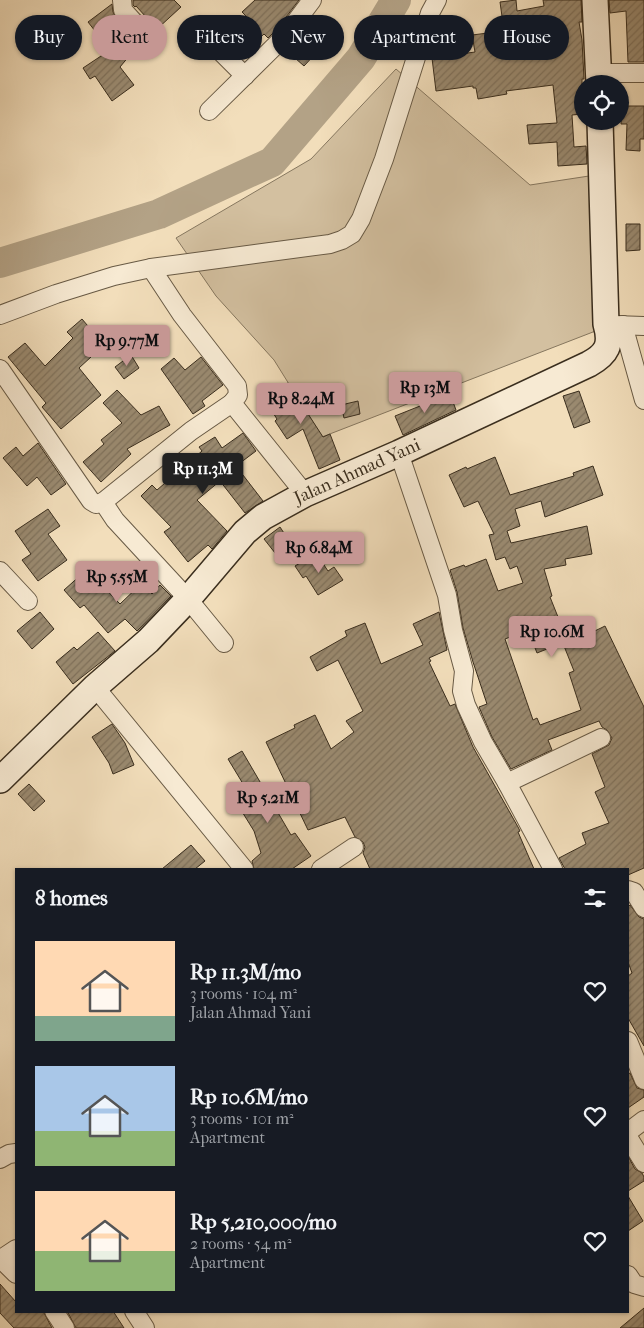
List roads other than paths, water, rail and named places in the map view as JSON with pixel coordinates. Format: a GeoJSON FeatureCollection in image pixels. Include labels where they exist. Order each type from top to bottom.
{"type":"FeatureCollection","features":[{"type":"Feature","properties":{"kind":"street"},"geometry":{"type":"LineString","coordinates":[[122,0],[123,10],[128,15]]}},
{"type":"Feature","properties":{"kind":"street"},"geometry":{"type":"LineString","coordinates":[[209,111],[285,36],[312,0]]}},
{"type":"Feature","properties":{"kind":"street"},"geometry":{"type":"LineString","coordinates":[[0,315],[56,294],[114,276],[151,268],[330,244],[352,234],[361,219],[384,160],[430,13],[437,0]]}},
{"type":"Feature","properties":{"kind":"street"},"geometry":{"type":"LineString","coordinates":[[595,0],[598,75]]}},
{"type":"Feature","properties":{"kind":"street"},"geometry":{"type":"LineString","coordinates":[[229,60],[245,76]]}},
{"type":"Feature","properties":{"kind":"street"},"geometry":{"type":"LineString","coordinates":[[626,75],[644,73]]}},
{"type":"Feature","properties":{"kind":"street","name":"Jalan Ahmad Yani"},"geometry":{"type":"LineString","coordinates":[[1,776],[95,687],[148,641],[188,599],[245,532],[263,517],[305,494],[399,453],[595,361],[604,353],[615,325],[601,130]]}},
{"type":"Feature","properties":{"kind":"street"},"geometry":{"type":"LineString","coordinates":[[2,375],[91,501],[96,504],[103,502],[191,431],[232,403],[238,395],[237,386],[182,315],[151,268]]}},
{"type":"Feature","properties":{"kind":"street"},"geometry":{"type":"LineString","coordinates":[[644,326],[615,325],[644,400]]}},
{"type":"Feature","properties":{"kind":"street"},"geometry":{"type":"LineString","coordinates":[[232,403],[305,494]]}},
{"type":"Feature","properties":{"kind":"street"},"geometry":{"type":"LineString","coordinates":[[399,453],[447,595],[453,630],[464,670],[462,691],[466,705],[483,742],[507,782],[552,868]]}},
{"type":"Feature","properties":{"kind":"street"},"geometry":{"type":"LineString","coordinates":[[103,502],[115,520],[188,599],[224,643]]}},
{"type":"Feature","properties":{"kind":"street"},"geometry":{"type":"LineString","coordinates":[[0,571],[28,601]]}},
{"type":"Feature","properties":{"kind":"street"},"geometry":{"type":"LineString","coordinates":[[95,687],[243,868]]}},
{"type":"Feature","properties":{"kind":"street"},"geometry":{"type":"LineString","coordinates":[[507,782],[601,738]]}},
{"type":"Feature","properties":{"kind":"street"},"geometry":{"type":"LineString","coordinates":[[322,868],[354,847]]}},
{"type":"Feature","properties":{"kind":"street"},"geometry":{"type":"LineString","coordinates":[[629,890],[634,892],[644,908]]}},
{"type":"Feature","properties":{"kind":"street"},"geometry":{"type":"LineString","coordinates":[[629,1043],[644,1080]]}},
{"type":"Feature","properties":{"kind":"street"},"geometry":{"type":"LineString","coordinates":[[629,1131],[644,1120]]}},
{"type":"Feature","properties":{"kind":"street"},"geometry":{"type":"LineString","coordinates":[[629,1139],[644,1164]]}},
{"type":"Feature","properties":{"kind":"street"},"geometry":{"type":"LineString","coordinates":[[0,1159],[15,1153]]}},
{"type":"Feature","properties":{"kind":"street"},"geometry":{"type":"LineString","coordinates":[[15,1250],[1,1259],[15,1273]]}},
{"type":"Feature","properties":{"kind":"street"},"geometry":{"type":"LineString","coordinates":[[629,1277],[634,1284],[644,1288]]}},
{"type":"Feature","properties":{"kind":"street"},"geometry":{"type":"LineString","coordinates":[[55,1313],[65,1328]]}},
{"type":"Feature","properties":{"kind":"street"},"geometry":{"type":"LineString","coordinates":[[135,1313],[145,1328]]}},
{"type":"Feature","properties":{"kind":"waterway"},"geometry":{"type":"LineString","coordinates":[[0,263],[159,214],[272,162],[361,58],[396,0]]}}]}
